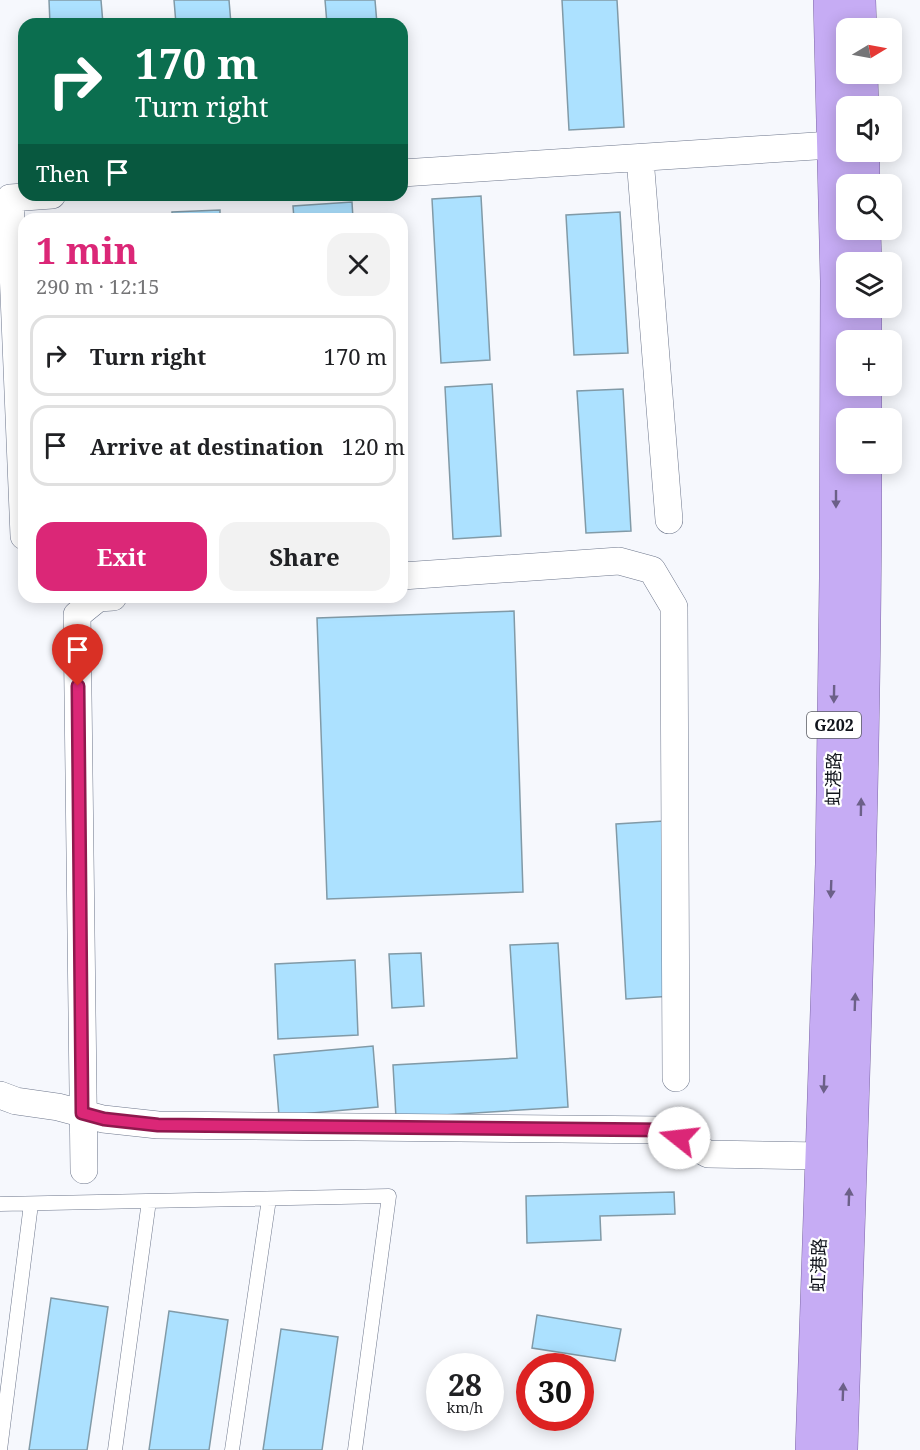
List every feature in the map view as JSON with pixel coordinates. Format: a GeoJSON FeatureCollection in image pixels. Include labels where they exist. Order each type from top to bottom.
{"type":"FeatureCollection","features":[{"type":"Feature","properties":{"kind":"highway","name":"虹港路"},"geometry":{"type":"LineString","coordinates":[[830,0],[841,96]]}},
{"type":"Feature","properties":{"kind":"highway"},"geometry":{"type":"LineString","coordinates":[[859,0],[860,18]]}},
{"type":"Feature","properties":{"kind":"highway","name":"虹港路"},"geometry":{"type":"LineString","coordinates":[[812,1450],[832,864],[837,281],[846,162]]}},
{"type":"Feature","properties":{"kind":"highway","name":"虹港路"},"geometry":{"type":"LineString","coordinates":[[841,1450],[859,889],[865,474]]}},
{"type":"Feature","properties":{"kind":"street"},"geometry":{"type":"LineString","coordinates":[[408,173],[836,148]]}},
{"type":"Feature","properties":{"kind":"street"},"geometry":{"type":"LineString","coordinates":[[640,158],[669,520]]}},
{"type":"Feature","properties":{"kind":"street"},"geometry":{"type":"LineString","coordinates":[[18,197],[10,198],[18,391]]}},
{"type":"Feature","properties":{"kind":"street"},"geometry":{"type":"LineString","coordinates":[[408,576],[619,561],[652,570],[674,607],[676,1078]]}},
{"type":"Feature","properties":{"kind":"street"},"geometry":{"type":"LineString","coordinates":[[84,1170],[77,615],[92,603]]}},
{"type":"Feature","properties":{"kind":"street"},"geometry":{"type":"LineString","coordinates":[[0,1095],[16,1101],[58,1107],[104,1119],[158,1125],[665,1130],[708,1154],[822,1156]]}},
{"type":"Feature","properties":{"kind":"lane"},"geometry":{"type":"LineString","coordinates":[[0,1204],[389,1196],[355,1450]]}},
{"type":"Feature","properties":{"kind":"lane"},"geometry":{"type":"LineString","coordinates":[[232,1450],[268,1199]]}},
{"type":"Feature","properties":{"kind":"lane"},"geometry":{"type":"LineString","coordinates":[[115,1450],[149,1201]]}},
{"type":"Feature","properties":{"kind":"lane"},"geometry":{"type":"LineString","coordinates":[[0,1450],[31,1204]]}},
{"type":"Feature","properties":{"kind":"building"},"geometry":{"type":"Polygon","coordinates":[[[49,0],[101,0],[102,18],[50,18],[49,0]]]}},
{"type":"Feature","properties":{"kind":"building"},"geometry":{"type":"Polygon","coordinates":[[[174,0],[229,0],[230,18],[176,18],[174,0]]]}},
{"type":"Feature","properties":{"kind":"building"},"geometry":{"type":"Polygon","coordinates":[[[325,0],[375,0],[376,18],[326,18],[325,0]]]}},
{"type":"Feature","properties":{"kind":"building"},"geometry":{"type":"Polygon","coordinates":[[[562,0],[617,0],[624,127],[569,130],[562,0]]]}},
{"type":"Feature","properties":{"kind":"building"},"geometry":{"type":"Polygon","coordinates":[[[481,196],[490,360],[441,363],[432,199],[481,196]]]}},
{"type":"Feature","properties":{"kind":"building"},"geometry":{"type":"Polygon","coordinates":[[[352,202],[353,213],[294,213],[293,206],[352,202]]]}},
{"type":"Feature","properties":{"kind":"building"},"geometry":{"type":"Polygon","coordinates":[[[220,210],[220,213],[172,212],[220,210]]]}},
{"type":"Feature","properties":{"kind":"building"},"geometry":{"type":"Polygon","coordinates":[[[620,212],[628,353],[574,355],[566,215],[620,212]]]}},
{"type":"Feature","properties":{"kind":"building"},"geometry":{"type":"Polygon","coordinates":[[[492,384],[501,536],[453,539],[445,387],[492,384]]]}},
{"type":"Feature","properties":{"kind":"building"},"geometry":{"type":"Polygon","coordinates":[[[623,389],[631,531],[586,533],[577,391],[623,389]]]}},
{"type":"Feature","properties":{"kind":"building"},"geometry":{"type":"Polygon","coordinates":[[[514,611],[523,892],[327,899],[317,618],[514,611]]]}},
{"type":"Feature","properties":{"kind":"building"},"geometry":{"type":"Polygon","coordinates":[[[664,821],[673,996],[626,999],[616,824],[664,821]]]}},
{"type":"Feature","properties":{"kind":"building"},"geometry":{"type":"Polygon","coordinates":[[[558,943],[568,1107],[396,1118],[393,1065],[517,1058],[510,945],[558,943]]]}},
{"type":"Feature","properties":{"kind":"building"},"geometry":{"type":"Polygon","coordinates":[[[421,953],[424,1006],[392,1008],[389,954],[421,953]]]}},
{"type":"Feature","properties":{"kind":"building"},"geometry":{"type":"Polygon","coordinates":[[[355,960],[358,1035],[278,1039],[275,964],[355,960]]]}},
{"type":"Feature","properties":{"kind":"building"},"geometry":{"type":"Polygon","coordinates":[[[373,1046],[378,1107],[279,1116],[274,1055],[373,1046]]]}},
{"type":"Feature","properties":{"kind":"building"},"geometry":{"type":"Polygon","coordinates":[[[674,1192],[675,1214],[600,1216],[601,1240],[527,1243],[526,1196],[674,1192]]]}},
{"type":"Feature","properties":{"kind":"building"},"geometry":{"type":"Polygon","coordinates":[[[51,1298],[108,1307],[87,1450],[29,1450],[51,1298]]]}},
{"type":"Feature","properties":{"kind":"building"},"geometry":{"type":"Polygon","coordinates":[[[169,1311],[228,1320],[209,1450],[149,1450],[169,1311]]]}},
{"type":"Feature","properties":{"kind":"building"},"geometry":{"type":"Polygon","coordinates":[[[537,1315],[621,1329],[615,1361],[594,1358],[594,1353],[564,1353],[532,1348],[537,1315]]]}},
{"type":"Feature","properties":{"kind":"building"},"geometry":{"type":"Polygon","coordinates":[[[281,1329],[338,1337],[322,1450],[263,1450],[281,1329]]]}},
{"type":"Feature","properties":{"kind":"route"},"geometry":{"type":"LineString","coordinates":[[78,686],[82,1113],[104,1119],[158,1125],[665,1130],[679,1138]]}}]}
